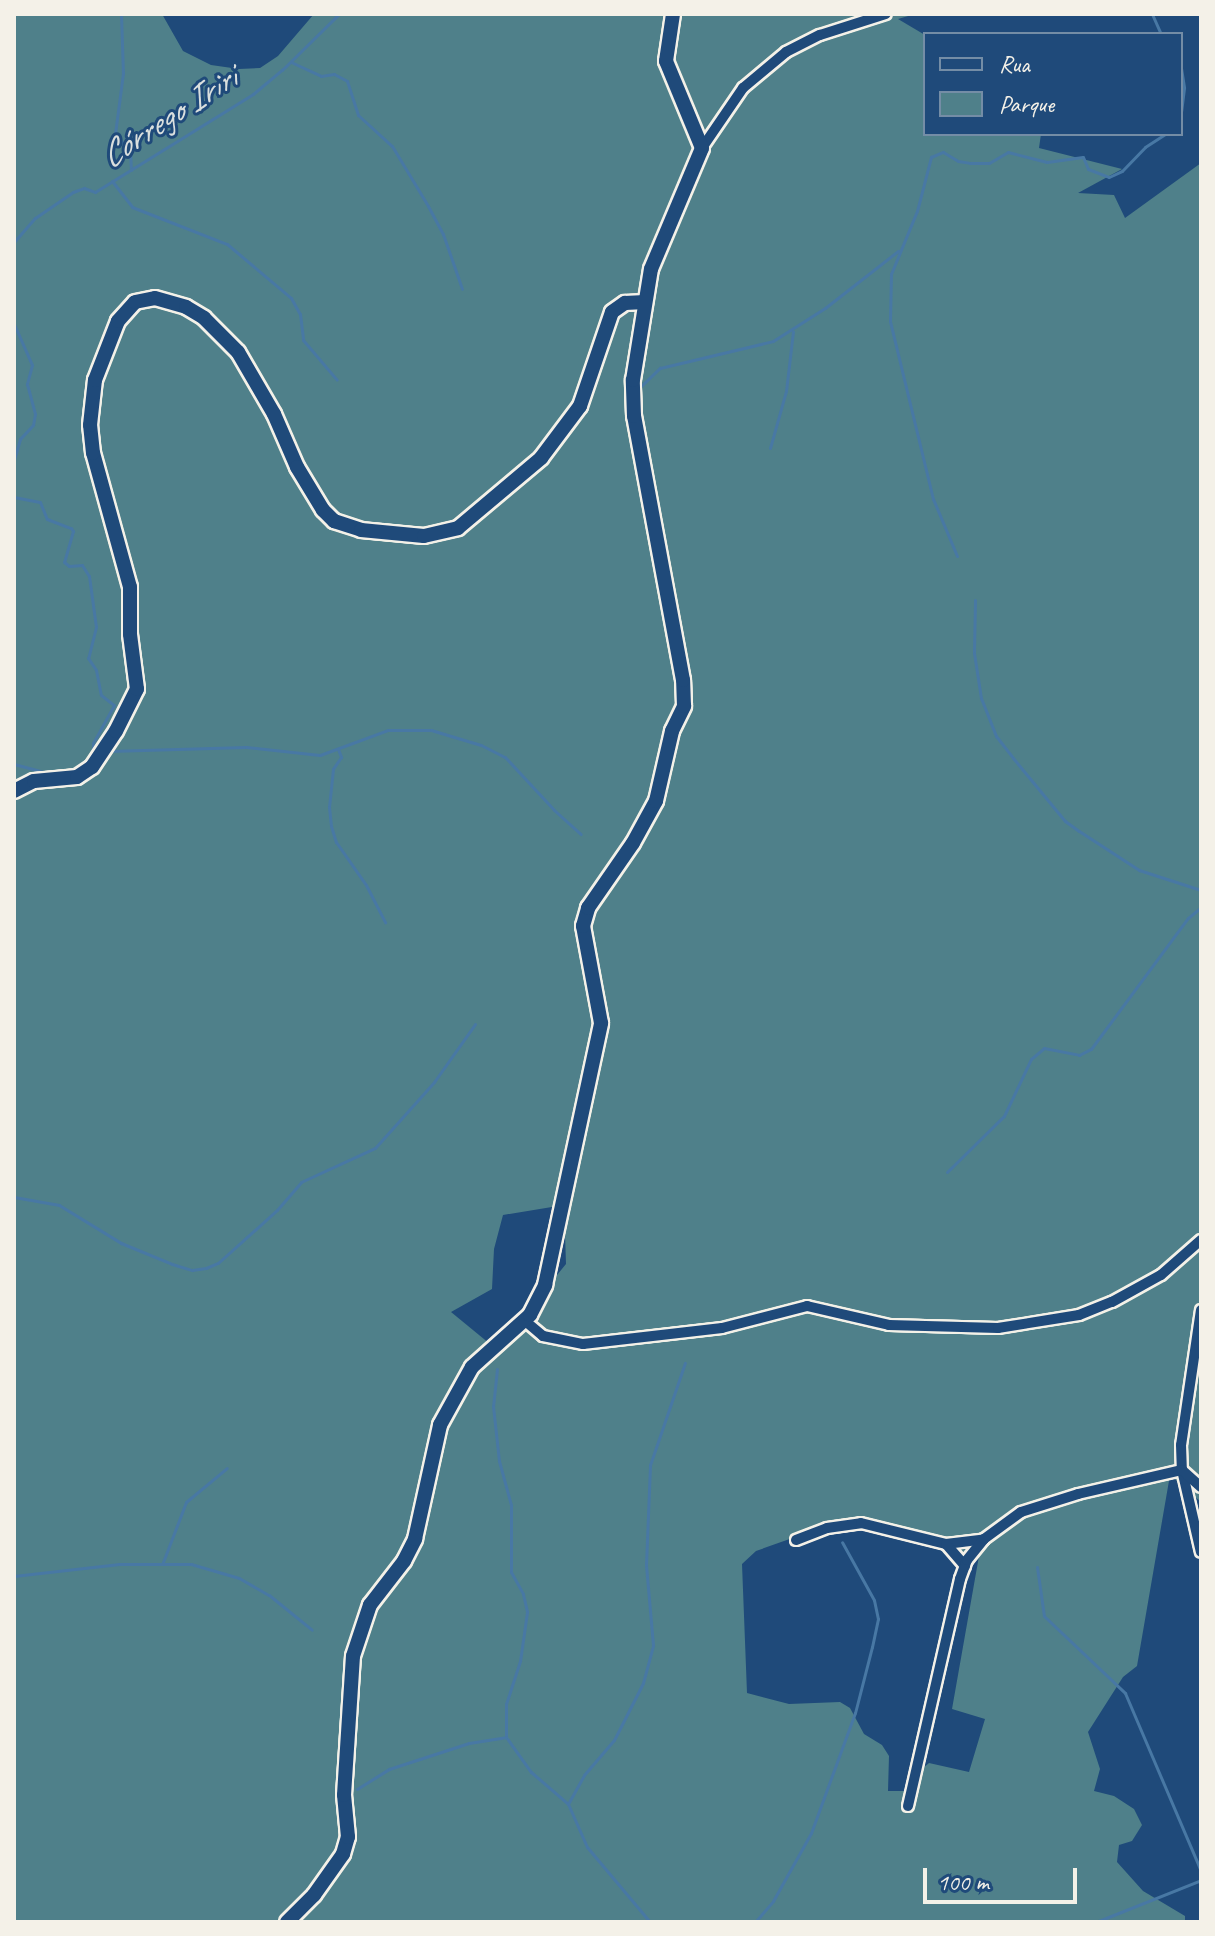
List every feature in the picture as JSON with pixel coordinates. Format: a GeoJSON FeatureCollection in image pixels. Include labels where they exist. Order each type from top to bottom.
{"type":"FeatureCollection","features":[{"type":"Feature","properties":{"kind":"street"},"geometry":{"type":"LineString","coordinates":[[673,14],[666,61],[702,148]]}},
{"type":"Feature","properties":{"kind":"street"},"geometry":{"type":"LineString","coordinates":[[287,1922],[314,1895],[343,1854],[348,1837],[345,1752],[353,1656],[370,1605],[404,1561],[415,1539],[440,1425],[472,1367],[524,1320],[545,1285],[601,1023],[584,937],[588,908],[633,843],[656,801],[672,731],[684,706],[683,680],[634,416],[633,380],[645,302],[661,240],[684,196],[702,148],[743,88],[786,52],[820,35],[886,14]]}},
{"type":"Feature","properties":{"kind":"street"},"geometry":{"type":"LineString","coordinates":[[14,791],[34,781],[77,777],[92,767],[116,731],[137,689],[130,634],[130,587],[100,480],[90,425],[95,380],[118,321],[135,302],[155,298],[186,307],[204,318],[238,352],[274,414],[297,467],[323,510],[334,521],[361,530],[424,536],[458,528],[541,458],[580,406],[612,312],[625,303],[645,302]]}},
{"type":"Feature","properties":{"kind":"street"},"geometry":{"type":"LineString","coordinates":[[524,1320],[543,1336],[583,1344],[699,1332],[807,1306],[889,1325],[998,1328],[1079,1315],[1112,1302],[1161,1275],[1201,1240]]}},
{"type":"Feature","properties":{"kind":"street"},"geometry":{"type":"LineString","coordinates":[[1201,1310],[1181,1445],[1182,1470],[1201,1552]]}},
{"type":"Feature","properties":{"kind":"street"},"geometry":{"type":"LineString","coordinates":[[1182,1470],[1201,1487]]}},
{"type":"Feature","properties":{"kind":"street"},"geometry":{"type":"LineString","coordinates":[[908,1806],[942,1646],[965,1566],[984,1539],[1021,1512],[1078,1494],[1182,1470]]}},
{"type":"Feature","properties":{"kind":"street"},"geometry":{"type":"LineString","coordinates":[[796,1540],[827,1528],[861,1523],[946,1544],[984,1539]]}},
{"type":"Feature","properties":{"kind":"street"},"geometry":{"type":"LineString","coordinates":[[946,1544],[965,1566]]}},
{"type":"Feature","properties":{"kind":"green space"},"geometry":{"type":"Polygon","coordinates":[[[14,14],[162,14],[183,51],[211,65],[239,69],[260,68],[278,56],[314,14],[915,14],[898,19],[923,34],[923,136],[1041,136],[1039,148],[1122,169],[1078,193],[1114,195],[1125,218],[1201,163],[1201,1502],[1170,1475],[1137,1666],[1123,1677],[1088,1732],[1100,1769],[1094,1791],[1114,1796],[1134,1809],[1142,1825],[1132,1841],[1119,1845],[1117,1862],[1143,1891],[1185,1916],[1185,1922],[14,1922],[14,14]],[[564,1205],[503,1215],[494,1249],[492,1289],[451,1312],[490,1344],[524,1325],[544,1291],[566,1264],[564,1205]],[[835,1523],[756,1551],[742,1564],[747,1693],[789,1704],[840,1702],[850,1708],[864,1734],[882,1745],[889,1756],[888,1791],[907,1791],[915,1775],[929,1763],[969,1772],[985,1719],[952,1709],[979,1556],[962,1554],[876,1528],[835,1523]]]}},
{"type":"Feature","properties":{"kind":"waterway"},"geometry":{"type":"LineString","coordinates":[[121,14],[123,73],[115,134],[130,151],[131,170]]}},
{"type":"Feature","properties":{"kind":"waterway","name":"Córrego Iriri"},"geometry":{"type":"LineString","coordinates":[[14,242],[35,218],[73,192],[84,188],[95,192],[253,94],[339,14]]}},
{"type":"Feature","properties":{"kind":"waterway"},"geometry":{"type":"LineString","coordinates":[[1152,14],[1160,32]]}},
{"type":"Feature","properties":{"kind":"waterway"},"geometry":{"type":"LineString","coordinates":[[291,62],[321,76],[334,74],[347,81],[358,115],[392,146],[428,206],[443,234],[462,289]]}},
{"type":"Feature","properties":{"kind":"waterway"},"geometry":{"type":"LineString","coordinates":[[1183,81],[1183,96]]}},
{"type":"Feature","properties":{"kind":"waterway"},"geometry":{"type":"LineString","coordinates":[[957,556],[933,499],[890,321],[891,274],[917,211],[931,157],[943,152],[958,161],[970,163],[989,163],[1008,152],[1047,162],[1083,157],[1088,169],[1109,177],[1122,171],[1145,147],[1162,136]]}},
{"type":"Feature","properties":{"kind":"waterway"},"geometry":{"type":"LineString","coordinates":[[112,181],[132,207],[227,244],[291,298],[300,314],[303,340],[337,380]]}},
{"type":"Feature","properties":{"kind":"waterway"},"geometry":{"type":"LineString","coordinates":[[640,387],[660,368],[773,341],[825,308],[898,251]]}},
{"type":"Feature","properties":{"kind":"waterway","name":"Córrego Iriri"},"geometry":{"type":"LineString","coordinates":[[14,324],[32,365],[27,384],[35,414],[33,425],[20,439],[14,460]]}},
{"type":"Feature","properties":{"kind":"waterway"},"geometry":{"type":"LineString","coordinates":[[770,448],[786,391],[793,331]]}},
{"type":"Feature","properties":{"kind":"waterway","name":"Córrego Iriri"},"geometry":{"type":"LineString","coordinates":[[14,497],[40,502],[47,519],[71,528],[73,531],[64,562],[69,566],[82,565],[89,576],[96,627],[88,658],[96,670],[101,695],[114,705],[93,743],[93,753]]}},
{"type":"Feature","properties":{"kind":"waterway"},"geometry":{"type":"LineString","coordinates":[[975,600],[974,653],[981,698],[996,736],[1013,758],[1065,821],[1079,831],[1139,870],[1201,890]]}},
{"type":"Feature","properties":{"kind":"waterway"},"geometry":{"type":"LineString","coordinates":[[109,751],[246,747],[320,755],[388,730],[431,730],[481,745],[505,757],[581,834]]}},
{"type":"Feature","properties":{"kind":"waterway"},"geometry":{"type":"LineString","coordinates":[[338,749],[341,757],[333,769],[329,807],[331,826],[336,842],[366,885],[385,922]]}},
{"type":"Feature","properties":{"kind":"waterway","name":"Córrego Iriri"},"geometry":{"type":"LineString","coordinates":[[14,764],[47,773],[81,768]]}},
{"type":"Feature","properties":{"kind":"waterway"},"geometry":{"type":"LineString","coordinates":[[947,1172],[1004,1116],[1031,1059],[1044,1048],[1079,1055],[1091,1049],[1188,918],[1201,907]]}},
{"type":"Feature","properties":{"kind":"waterway"},"geometry":{"type":"LineString","coordinates":[[14,1197],[59,1205],[121,1243],[192,1270],[206,1268],[218,1263],[277,1210],[301,1182],[375,1148],[434,1082],[475,1024]]}},
{"type":"Feature","properties":{"kind":"waterway"},"geometry":{"type":"LineString","coordinates":[[650,1922],[587,1847],[568,1804],[584,1775],[614,1740],[643,1683],[653,1645],[646,1565],[650,1465],[685,1363]]}},
{"type":"Feature","properties":{"kind":"waterway"},"geometry":{"type":"LineString","coordinates":[[497,1369],[493,1406],[499,1461],[511,1505],[511,1572],[523,1594],[527,1612],[520,1661],[506,1704],[506,1737],[531,1772],[567,1803]]}},
{"type":"Feature","properties":{"kind":"waterway"},"geometry":{"type":"LineString","coordinates":[[163,1562],[186,1502],[227,1468]]}},
{"type":"Feature","properties":{"kind":"waterway"},"geometry":{"type":"LineString","coordinates":[[755,1922],[773,1901],[811,1833],[855,1713],[872,1647],[878,1619],[874,1600],[842,1542]]}},
{"type":"Feature","properties":{"kind":"waterway"},"geometry":{"type":"LineString","coordinates":[[14,1576],[119,1564],[191,1564],[239,1578],[269,1595],[312,1630]]}},
{"type":"Feature","properties":{"kind":"waterway"},"geometry":{"type":"LineString","coordinates":[[1037,1567],[1044,1616],[1125,1693],[1201,1871]]}},
{"type":"Feature","properties":{"kind":"waterway"},"geometry":{"type":"LineString","coordinates":[[357,1789],[389,1769],[469,1743],[506,1737]]}},
{"type":"Feature","properties":{"kind":"waterway"},"geometry":{"type":"LineString","coordinates":[[1096,1922],[1201,1880]]}}]}
